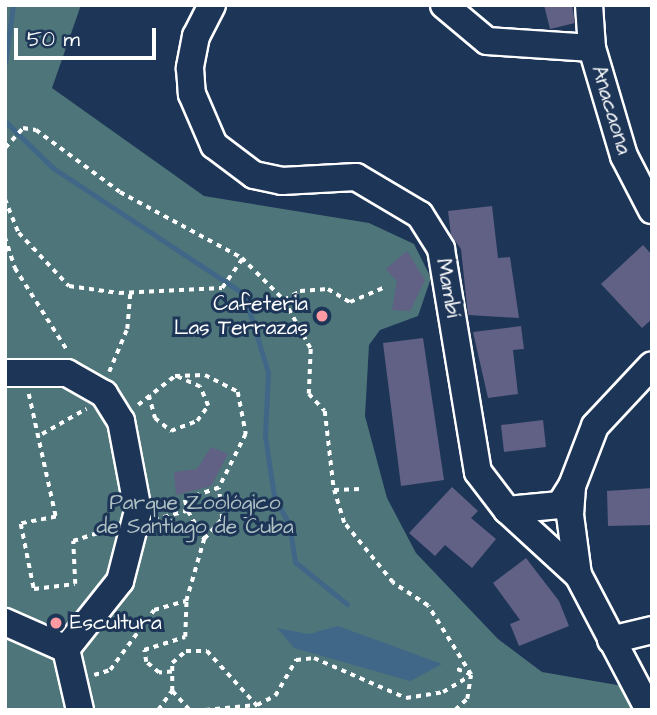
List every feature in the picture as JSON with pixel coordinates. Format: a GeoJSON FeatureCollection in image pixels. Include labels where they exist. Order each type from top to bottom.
{"type":"FeatureCollection","features":[{"type":"Feature","properties":{"kind":"street","name":"Mambí"},"geometry":{"type":"LineString","coordinates":[[212,5],[196,36],[190,68],[192,94],[214,145],[254,175],[282,181],[356,177],[420,215],[441,249],[478,472],[507,510],[578,575]]}},
{"type":"Feature","properties":{"kind":"street"},"geometry":{"type":"LineString","coordinates":[[444,5],[487,41],[592,48]]}},
{"type":"Feature","properties":{"kind":"street","name":"Anacaona"},"geometry":{"type":"LineString","coordinates":[[589,5],[592,48],[624,156],[652,210]]}},
{"type":"Feature","properties":{"kind":"street"},"geometry":{"type":"LineString","coordinates":[[507,510],[535,512],[560,505],[572,486],[595,426],[652,365]]}},
{"type":"Feature","properties":{"kind":"street"},"geometry":{"type":"LineString","coordinates":[[12,372],[68,373],[90,386],[115,413],[136,526],[120,581],[66,649]]}},
{"type":"Feature","properties":{"kind":"street"},"geometry":{"type":"LineString","coordinates":[[572,486],[578,575],[649,710]]}},
{"type":"Feature","properties":{"kind":"street"},"geometry":{"type":"LineString","coordinates":[[5,622],[66,649]]}},
{"type":"Feature","properties":{"kind":"street"},"geometry":{"type":"LineString","coordinates":[[611,640],[652,630]]}},
{"type":"Feature","properties":{"kind":"street"},"geometry":{"type":"LineString","coordinates":[[66,649],[80,710]]}},
{"type":"Feature","properties":{"kind":"path"},"geometry":{"type":"LineString","coordinates":[[5,148],[23,128],[36,130],[70,160],[188,233],[242,258],[284,300],[311,349],[309,394],[325,411],[334,490],[344,523],[393,583],[428,606],[471,675],[467,699],[455,710]]}},
{"type":"Feature","properties":{"kind":"path"},"geometry":{"type":"LineString","coordinates":[[5,199],[19,233],[69,286],[130,294],[222,288],[242,258]]}},
{"type":"Feature","properties":{"kind":"path"},"geometry":{"type":"LineString","coordinates":[[5,237],[15,268],[70,355]]}},
{"type":"Feature","properties":{"kind":"path"},"geometry":{"type":"LineString","coordinates":[[284,300],[300,291],[328,289],[350,302],[385,287]]}},
{"type":"Feature","properties":{"kind":"path"},"geometry":{"type":"LineString","coordinates":[[90,386],[116,367],[130,294]]}},
{"type":"Feature","properties":{"kind":"path"},"geometry":{"type":"LineString","coordinates":[[12,372],[42,434],[56,517],[21,524],[33,589],[75,584],[73,541],[96,529],[136,526],[188,511]]}},
{"type":"Feature","properties":{"kind":"path"},"geometry":{"type":"LineString","coordinates":[[42,434],[94,405],[115,413],[149,395],[175,376],[205,375],[238,392],[246,434],[219,488],[222,519],[204,539],[186,601],[185,637],[144,650],[146,662],[159,673],[172,672]]}},
{"type":"Feature","properties":{"kind":"path"},"geometry":{"type":"LineString","coordinates":[[149,395],[155,418],[171,431],[197,421],[208,407],[200,387],[175,376]]}},
{"type":"Feature","properties":{"kind":"path"},"geometry":{"type":"LineString","coordinates":[[204,539],[188,511],[185,500],[219,488]]}},
{"type":"Feature","properties":{"kind":"path"},"geometry":{"type":"LineString","coordinates":[[334,490],[361,489]]}},
{"type":"Feature","properties":{"kind":"path"},"geometry":{"type":"LineString","coordinates":[[74,683],[110,670],[154,610],[186,601]]}},
{"type":"Feature","properties":{"kind":"path"},"geometry":{"type":"LineString","coordinates":[[158,710],[172,691],[172,663],[186,651],[207,652],[261,710]]}},
{"type":"Feature","properties":{"kind":"path"},"geometry":{"type":"LineString","coordinates":[[205,710],[257,705],[275,696],[296,660],[314,658],[407,698],[443,692],[471,675]]}},
{"type":"Feature","properties":{"kind":"path"},"geometry":{"type":"LineString","coordinates":[[456,669],[471,675]]}},
{"type":"Feature","properties":{"kind":"path"},"geometry":{"type":"LineString","coordinates":[[172,691],[189,710]]}},
{"type":"Feature","properties":{"kind":"green space","name":"Parque Zoológico de Santiago de Cuba"},"geometry":{"type":"Polygon","coordinates":[[[5,5],[81,5],[52,88],[204,196],[369,223],[414,244],[431,278],[418,316],[380,330],[369,345],[365,416],[387,498],[416,553],[498,639],[542,672],[623,686],[635,710],[5,710],[5,5]]]}},
{"type":"Feature","properties":{"kind":"water"},"geometry":{"type":"Polygon","coordinates":[[[338,626],[442,664],[410,681],[294,648],[277,628],[309,634],[338,626]]]}},
{"type":"Feature","properties":{"kind":"building"},"geometry":{"type":"Polygon","coordinates":[[[544,5],[572,5],[575,23],[550,29],[544,5]]]}},
{"type":"Feature","properties":{"kind":"building"},"geometry":{"type":"Polygon","coordinates":[[[492,206],[498,258],[510,257],[519,318],[468,315],[461,249],[451,235],[448,211],[492,206]]]}},
{"type":"Feature","properties":{"kind":"building"},"geometry":{"type":"Polygon","coordinates":[[[643,245],[652,255],[652,319],[642,328],[601,284],[643,245]]]}},
{"type":"Feature","properties":{"kind":"building"},"geometry":{"type":"Polygon","coordinates":[[[407,251],[425,280],[410,311],[392,310],[397,281],[386,269],[407,251]]]}},
{"type":"Feature","properties":{"kind":"building"},"geometry":{"type":"Polygon","coordinates":[[[521,326],[524,349],[513,350],[518,394],[488,398],[473,332],[521,326]]]}},
{"type":"Feature","properties":{"kind":"building"},"geometry":{"type":"Polygon","coordinates":[[[423,338],[444,480],[401,486],[383,343],[423,338]]]}},
{"type":"Feature","properties":{"kind":"building"},"geometry":{"type":"Polygon","coordinates":[[[543,420],[546,447],[504,452],[501,425],[543,420]]]}},
{"type":"Feature","properties":{"kind":"building"},"geometry":{"type":"Polygon","coordinates":[[[211,447],[228,454],[211,486],[176,495],[174,472],[197,469],[211,447]]]}},
{"type":"Feature","properties":{"kind":"building"},"geometry":{"type":"Polygon","coordinates":[[[452,487],[478,511],[471,518],[496,539],[472,568],[445,545],[435,556],[409,533],[452,487]]]}},
{"type":"Feature","properties":{"kind":"building"},"geometry":{"type":"Polygon","coordinates":[[[652,488],[652,525],[608,526],[607,491],[652,488]]]}},
{"type":"Feature","properties":{"kind":"building"},"geometry":{"type":"Polygon","coordinates":[[[526,558],[559,601],[569,626],[519,646],[510,624],[520,620],[493,583],[526,558]]]}},
{"type":"Feature","properties":{"kind":"waterway"},"geometry":{"type":"LineString","coordinates":[[5,63],[13,5]]}},
{"type":"Feature","properties":{"kind":"waterway"},"geometry":{"type":"LineString","coordinates":[[5,121],[53,168],[244,294],[268,372],[265,436],[274,496],[289,524],[295,562],[347,604]]}},
{"type":"Feature","properties":{"kind":"place","name":"Cafeteria Las Terrazas"},"geometry":{"type":"Point","coordinates":[322,316]}},
{"type":"Feature","properties":{"kind":"place","name":"Escultura"},"geometry":{"type":"Point","coordinates":[56,623]}}]}
